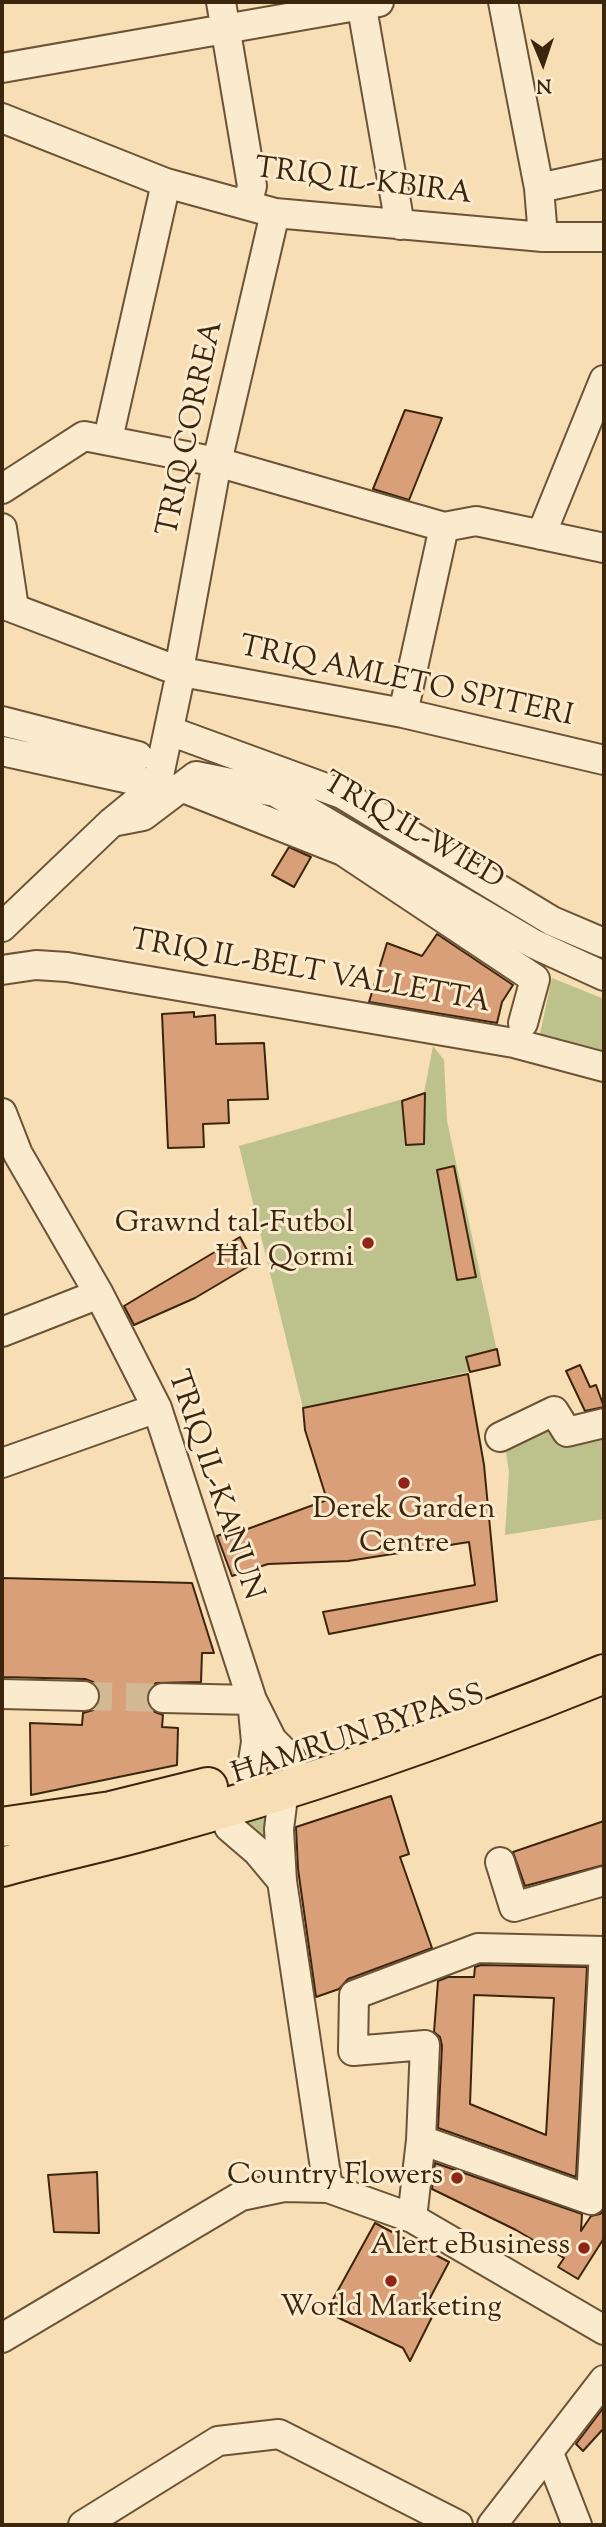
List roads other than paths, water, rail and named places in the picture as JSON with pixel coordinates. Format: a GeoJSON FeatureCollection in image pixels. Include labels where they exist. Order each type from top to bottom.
{"type":"FeatureCollection","features":[{"type":"Feature","properties":{"kind":"highway","name":"ĦAMRUN BYPASS"},"geometry":{"type":"LineString","coordinates":[[8,1864],[152,1829],[275,1774],[604,1651]]}},
{"type":"Feature","properties":{"kind":"highway","name":"ĦAMRUN BYPASS"},"geometry":{"type":"LineString","coordinates":[[111,1811],[483,1723],[604,1674]]}},
{"type":"Feature","properties":{"kind":"highway"},"geometry":{"type":"LineString","coordinates":[[2,1817],[114,1797],[200,1789]]}},
{"type":"Feature","properties":{"kind":"highway"},"geometry":{"type":"LineString","coordinates":[[2,1827],[111,1811]]}},
{"type":"Feature","properties":{"kind":"highway"},"geometry":{"type":"LineString","coordinates":[[8,1864],[33,1839],[111,1811]]}},
{"type":"Feature","properties":{"kind":"street"},"geometry":{"type":"LineString","coordinates":[[221,2],[252,186],[247,205]]}},
{"type":"Feature","properties":{"kind":"street"},"geometry":{"type":"LineString","coordinates":[[503,2],[538,188],[543,237]]}},
{"type":"Feature","properties":{"kind":"street"},"geometry":{"type":"LineString","coordinates":[[2,68],[368,3],[400,225]]}},
{"type":"Feature","properties":{"kind":"street","name":"TRIQ IL-KBIRA"},"geometry":{"type":"LineString","coordinates":[[2,118],[166,183],[275,213],[543,237],[604,236]]}},
{"type":"Feature","properties":{"kind":"street"},"geometry":{"type":"LineString","coordinates":[[538,188],[604,174]]}},
{"type":"Feature","properties":{"kind":"street"},"geometry":{"type":"LineString","coordinates":[[108,439],[166,183]]}},
{"type":"Feature","properties":{"kind":"street","name":"TRIQ CORREA"},"geometry":{"type":"LineString","coordinates":[[169,786],[170,731],[217,462],[275,213]]}},
{"type":"Feature","properties":{"kind":"street"},"geometry":{"type":"LineString","coordinates":[[541,535],[604,381]]}},
{"type":"Feature","properties":{"kind":"street"},"geometry":{"type":"LineString","coordinates":[[2,489],[84,436],[217,462],[444,527],[476,522],[604,548]]}},
{"type":"Feature","properties":{"kind":"street"},"geometry":{"type":"LineString","coordinates":[[403,713],[444,527]]}},
{"type":"Feature","properties":{"kind":"street"},"geometry":{"type":"LineString","coordinates":[[2,528],[8,606]]}},
{"type":"Feature","properties":{"kind":"street","name":"TRIQ AMLETO SPITERI"},"geometry":{"type":"LineString","coordinates":[[8,606],[180,671],[403,713],[604,760]]}},
{"type":"Feature","properties":{"kind":"street"},"geometry":{"type":"LineString","coordinates":[[2,721],[138,756]]}},
{"type":"Feature","properties":{"kind":"street"},"geometry":{"type":"LineString","coordinates":[[170,731],[342,794],[552,921],[604,943]]}},
{"type":"Feature","properties":{"kind":"street"},"geometry":{"type":"LineString","coordinates":[[2,751],[169,786]]}},
{"type":"Feature","properties":{"kind":"street","name":"TRIQ IL-WIED"},"geometry":{"type":"LineString","coordinates":[[169,786],[196,776],[275,792],[534,944],[604,976]]}},
{"type":"Feature","properties":{"kind":"street"},"geometry":{"type":"LineString","coordinates":[[2,927],[112,822],[169,786]]}},
{"type":"Feature","properties":{"kind":"street","name":"TRIQ IL-WIED"},"geometry":{"type":"LineString","coordinates":[[169,786],[343,851],[535,979],[523,1023]]}},
{"type":"Feature","properties":{"kind":"street","name":"TRIQ IL-BELT VALLETTA"},"geometry":{"type":"LineString","coordinates":[[2,971],[36,965],[67,967],[514,1042],[604,1067]]}},
{"type":"Feature","properties":{"kind":"street","name":"TRIQ IL-KANUN"},"geometry":{"type":"LineString","coordinates":[[2,1113],[10,1159],[99,1294],[157,1408],[251,1700],[272,1740],[282,1881],[328,2188]]}},
{"type":"Feature","properties":{"kind":"street"},"geometry":{"type":"LineString","coordinates":[[2,1332],[99,1294]]}},
{"type":"Feature","properties":{"kind":"street"},"geometry":{"type":"LineString","coordinates":[[2,1463],[157,1408]]}},
{"type":"Feature","properties":{"kind":"street"},"geometry":{"type":"LineString","coordinates":[[500,1437],[554,1410],[567,1432],[604,1423]]}},
{"type":"Feature","properties":{"kind":"street"},"geometry":{"type":"LineString","coordinates":[[2,1694],[84,1696]]}},
{"type":"Feature","properties":{"kind":"street"},"geometry":{"type":"LineString","coordinates":[[163,1698],[251,1700]]}},
{"type":"Feature","properties":{"kind":"street","name":"TRIQ IL-KANUN"},"geometry":{"type":"LineString","coordinates":[[251,1700],[256,1742],[275,1774]]}},
{"type":"Feature","properties":{"kind":"street"},"geometry":{"type":"LineString","coordinates":[[229,1827],[257,1851],[282,1881]]}},
{"type":"Feature","properties":{"kind":"street"},"geometry":{"type":"LineString","coordinates":[[500,1862],[514,1908],[604,1881]]}},
{"type":"Feature","properties":{"kind":"street"},"geometry":{"type":"LineString","coordinates":[[412,2218],[421,2140],[425,2045],[353,2050],[354,1995],[478,1948],[604,1951],[592,2200],[421,2140]]}},
{"type":"Feature","properties":{"kind":"street"},"geometry":{"type":"LineString","coordinates":[[2,2338],[241,2196],[284,2187],[328,2188],[412,2218],[604,2330]]}},
{"type":"Feature","properties":{"kind":"street"},"geometry":{"type":"LineString","coordinates":[[492,2525],[604,2380]]}},
{"type":"Feature","properties":{"kind":"street"},"geometry":{"type":"LineString","coordinates":[[83,2525],[218,2441],[279,2434],[458,2525]]}},
{"type":"Feature","properties":{"kind":"street"},"geometry":{"type":"LineString","coordinates":[[550,2452],[577,2525]]}},
{"type":"Feature","properties":{"kind":"tunnel"},"geometry":{"type":"LineString","coordinates":[[84,1696],[163,1698]]}},
{"type":"Feature","properties":{"kind":"place","name":"Grawnd tal-Futbol Ħal Qormi"},"geometry":{"type":"Point","coordinates":[368,1243]}},
{"type":"Feature","properties":{"kind":"place","name":"Derek Garden Centre"},"geometry":{"type":"Point","coordinates":[404,1483]}},
{"type":"Feature","properties":{"kind":"place","name":"Country Flowers"},"geometry":{"type":"Point","coordinates":[457,2178]}},
{"type":"Feature","properties":{"kind":"place","name":"Alert eBusiness"},"geometry":{"type":"Point","coordinates":[584,2248]}},
{"type":"Feature","properties":{"kind":"place","name":"World Marketing"},"geometry":{"type":"Point","coordinates":[391,2281]}}]}
